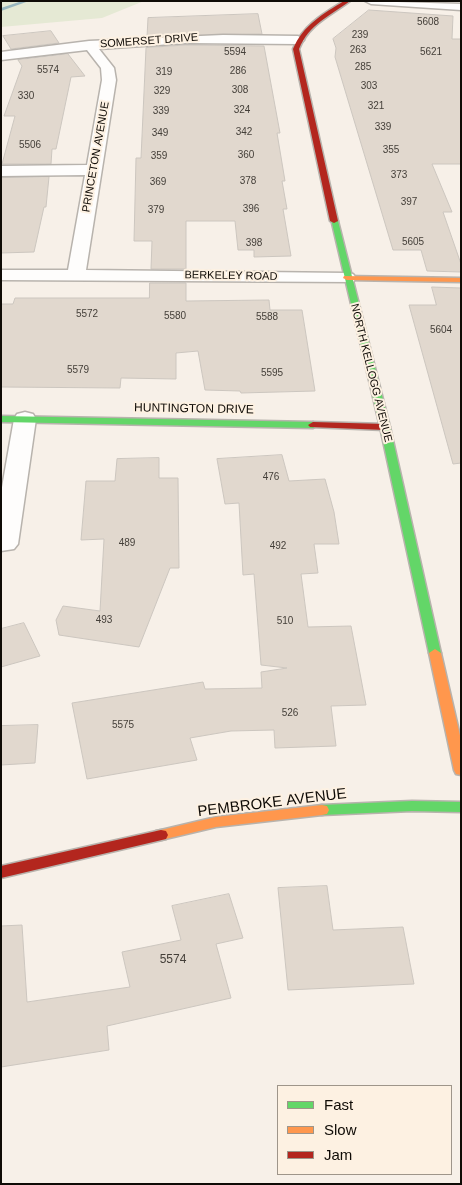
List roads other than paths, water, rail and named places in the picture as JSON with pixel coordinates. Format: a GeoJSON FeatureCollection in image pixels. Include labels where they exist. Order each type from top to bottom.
{"type":"FeatureCollection","features":[{"type":"Feature","properties":{"kind":"street"},"geometry":{"type":"LineString","coordinates":[[298,40],[310,25],[348,1]]}},
{"type":"Feature","properties":{"kind":"street"},"geometry":{"type":"LineString","coordinates":[[371,1],[461,7]]}},
{"type":"Feature","properties":{"kind":"street","name":"SOMERSET DRIVE"},"geometry":{"type":"LineString","coordinates":[[1,56],[89,45],[209,38],[298,40]]}},
{"type":"Feature","properties":{"kind":"street","name":"NORTH KELLOGG AVENUE"},"geometry":{"type":"LineString","coordinates":[[298,40],[296,49],[347,278],[385,427],[461,770]]}},
{"type":"Feature","properties":{"kind":"street","name":"PRINCETON AVENUE"},"geometry":{"type":"LineString","coordinates":[[76,274],[109,80],[107,68],[89,45]]}},
{"type":"Feature","properties":{"kind":"street"},"geometry":{"type":"LineString","coordinates":[[1,171],[94,170]]}},
{"type":"Feature","properties":{"kind":"street","name":"BERKELEY ROAD"},"geometry":{"type":"LineString","coordinates":[[1,275],[76,274],[461,280]]}},
{"type":"Feature","properties":{"kind":"street","name":"HUNTINGTON DRIVE"},"geometry":{"type":"LineString","coordinates":[[1,419],[385,427]]}},
{"type":"Feature","properties":{"kind":"street"},"geometry":{"type":"LineString","coordinates":[[5,544],[25,419]]}},
{"type":"Feature","properties":{"kind":"street","name":"PEMBROKE AVENUE"},"geometry":{"type":"LineString","coordinates":[[1,872],[216,822],[335,809],[412,806],[461,807]]}},
{"type":"Feature","properties":{"kind":"waterway"},"geometry":{"type":"LineString","coordinates":[[1,10],[27,1]]}}]}
